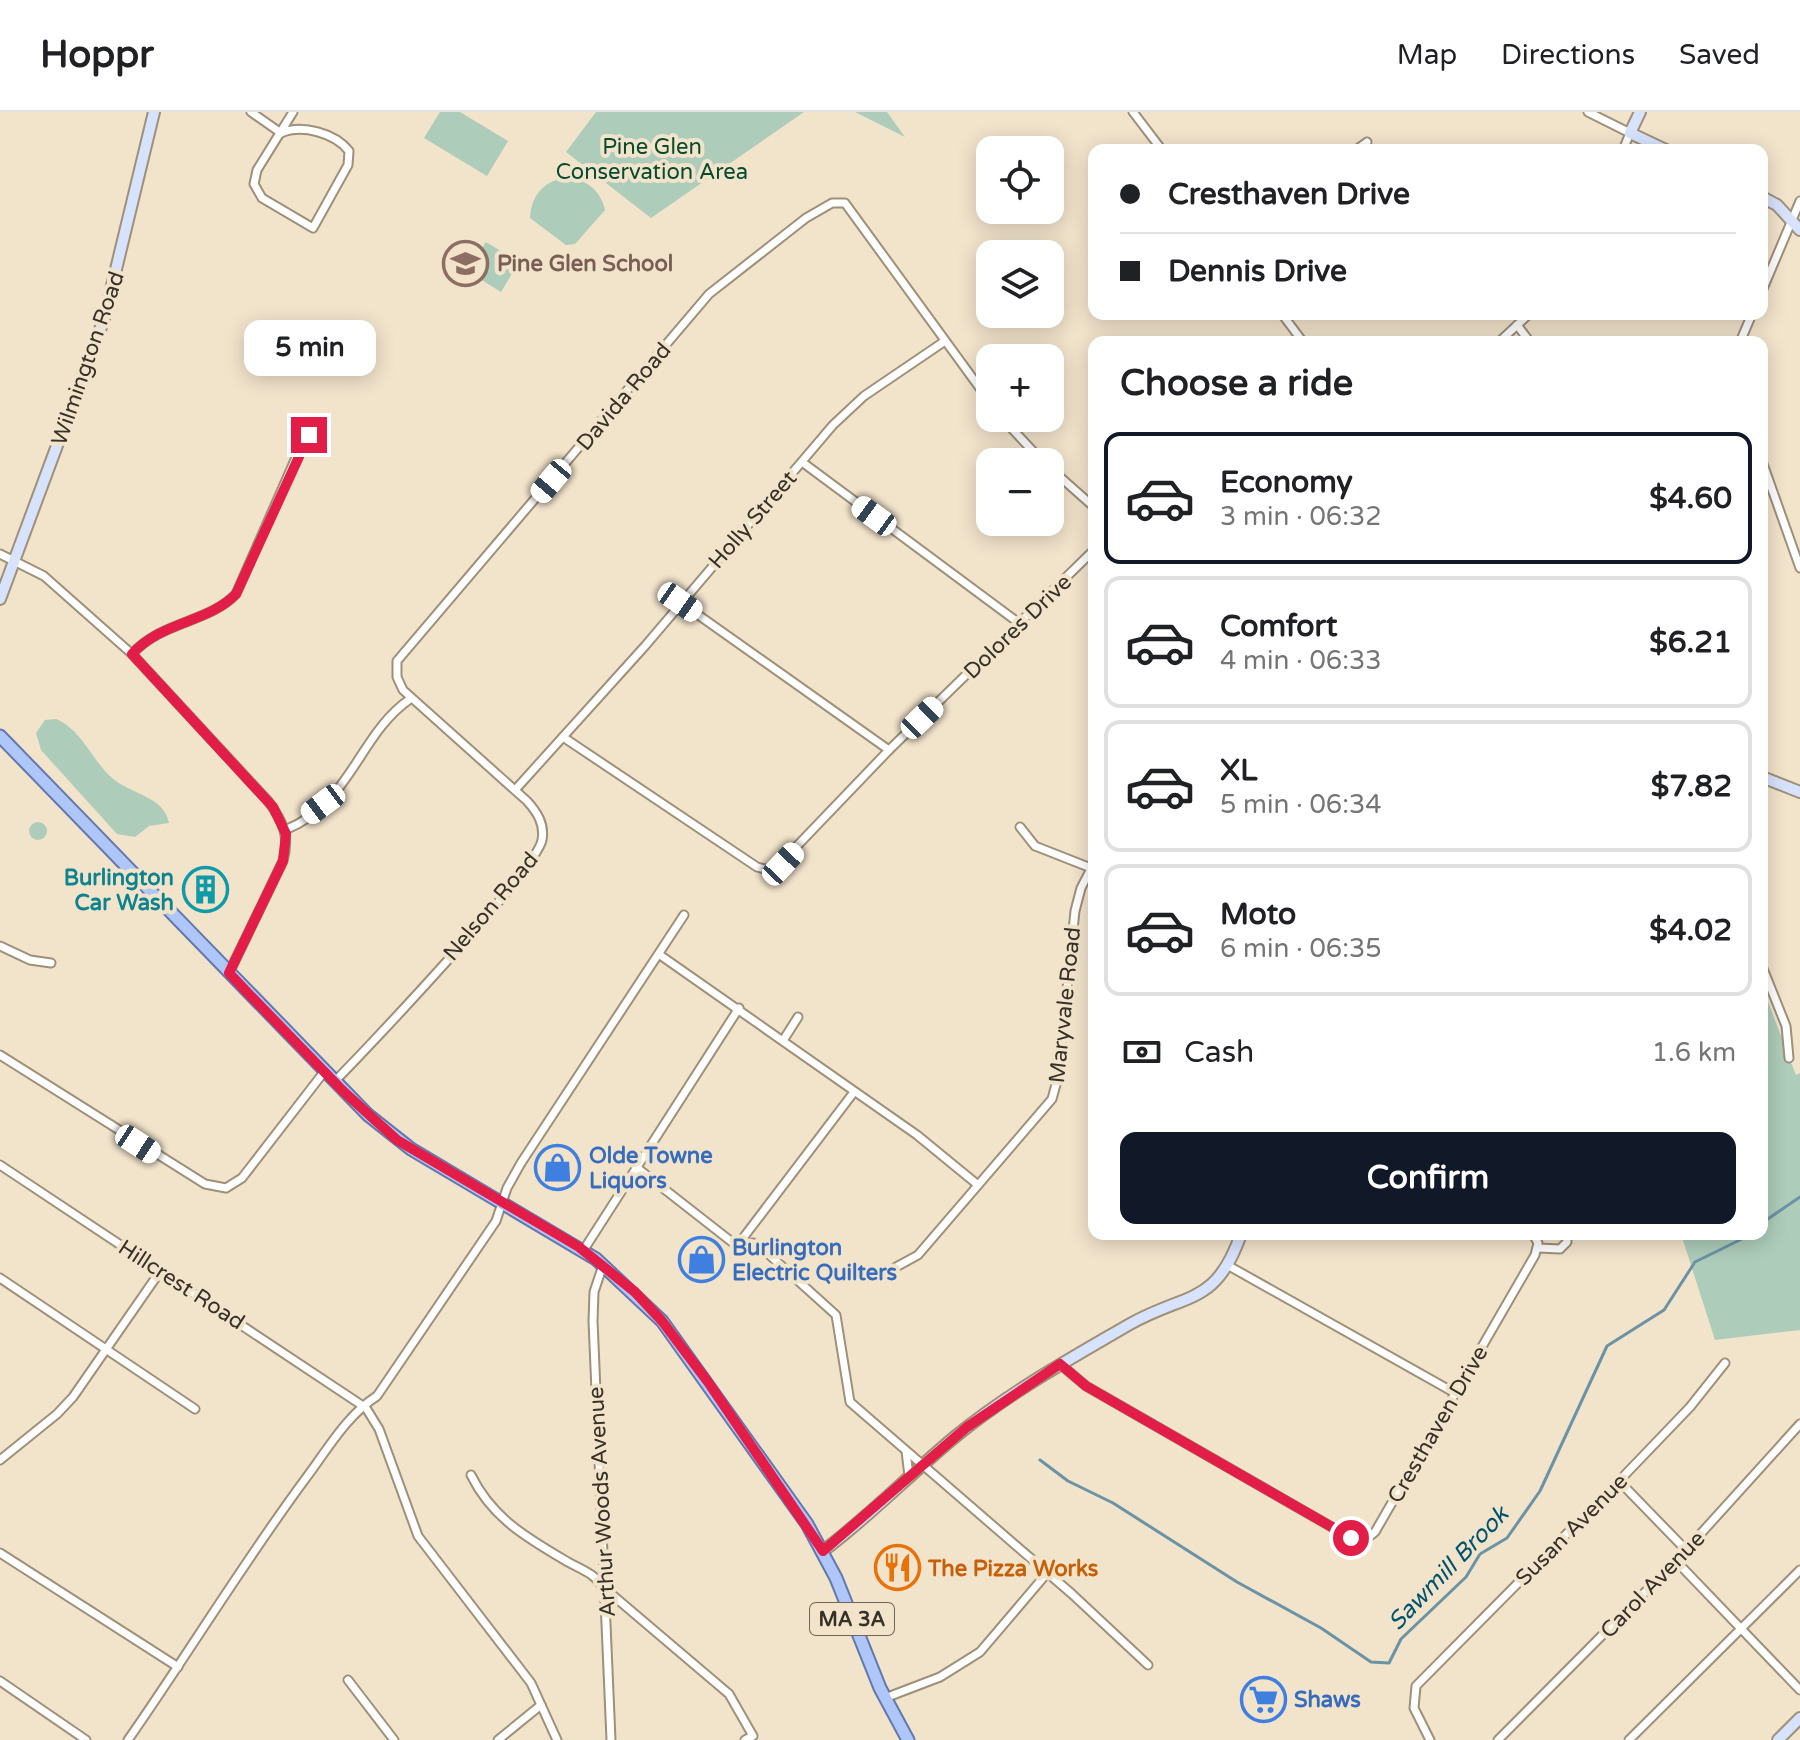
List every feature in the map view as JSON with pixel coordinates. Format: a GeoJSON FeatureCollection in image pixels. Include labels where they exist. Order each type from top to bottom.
{"type":"FeatureCollection","features":[{"type":"Feature","properties":{"kind":"main road","name":"MA 3A"},"geometry":{"type":"LineString","coordinates":[[0,736],[324,1072],[397,1140],[583,1251],[635,1292],[671,1332],[802,1516],[823,1551],[885,1698],[908,1740]]}},
{"type":"Feature","properties":{"kind":"street","name":"Wilmington Road"},"geometry":{"type":"LineString","coordinates":[[0,599],[108,305],[154,112]]}},
{"type":"Feature","properties":{"kind":"street"},"geometry":{"type":"LineString","coordinates":[[251,112],[281,133],[296,129],[316,131],[349,151],[348,165],[313,228],[262,198],[255,187],[257,170],[281,133],[293,112]]}},
{"type":"Feature","properties":{"kind":"street"},"geometry":{"type":"LineString","coordinates":[[1133,112],[1157,144]]}},
{"type":"Feature","properties":{"kind":"street"},"geometry":{"type":"LineString","coordinates":[[1588,112],[1653,144]]}},
{"type":"Feature","properties":{"kind":"street"},"geometry":{"type":"LineString","coordinates":[[1625,144],[1640,112]]}},
{"type":"Feature","properties":{"kind":"street"},"geometry":{"type":"LineString","coordinates":[[1768,277],[1800,201]]}},
{"type":"Feature","properties":{"kind":"street","name":"Davida Road"},"geometry":{"type":"LineString","coordinates":[[410,699],[397,677],[396,663],[401,654],[684,322],[739,267],[806,218],[825,206],[840,202],[851,207],[945,341]]}},
{"type":"Feature","properties":{"kind":"street"},"geometry":{"type":"LineString","coordinates":[[1768,202],[1800,230]]}},
{"type":"Feature","properties":{"kind":"street"},"geometry":{"type":"LineString","coordinates":[[1505,336],[1522,320]]}},
{"type":"Feature","properties":{"kind":"street"},"geometry":{"type":"LineString","coordinates":[[1517,325],[1525,336]]}},
{"type":"Feature","properties":{"kind":"street"},"geometry":{"type":"LineString","coordinates":[[945,341],[976,383]]}},
{"type":"Feature","properties":{"kind":"street","name":"Holly Street"},"geometry":{"type":"LineString","coordinates":[[515,790],[833,425],[864,396],[945,341]]}},
{"type":"Feature","properties":{"kind":"street"},"geometry":{"type":"LineString","coordinates":[[132,654],[154,633],[221,606],[236,594],[302,444],[321,423]]}},
{"type":"Feature","properties":{"kind":"street"},"geometry":{"type":"LineString","coordinates":[[1015,432],[1030,448]]}},
{"type":"Feature","properties":{"kind":"street"},"geometry":{"type":"LineString","coordinates":[[802,462],[1019,623]]}},
{"type":"Feature","properties":{"kind":"street"},"geometry":{"type":"LineString","coordinates":[[1768,478],[1800,568]]}},
{"type":"Feature","properties":{"kind":"street"},"geometry":{"type":"LineString","coordinates":[[1064,480],[1088,502]]}},
{"type":"Feature","properties":{"kind":"street"},"geometry":{"type":"LineString","coordinates":[[0,554],[44,576],[132,654],[268,801],[285,830],[287,844],[283,861],[229,973]]}},
{"type":"Feature","properties":{"kind":"street","name":"Dolores Drive"},"geometry":{"type":"LineString","coordinates":[[563,737],[757,867],[771,871],[783,864],[889,750],[1088,556]]}},
{"type":"Feature","properties":{"kind":"street"},"geometry":{"type":"LineString","coordinates":[[680,602],[889,750]]}},
{"type":"Feature","properties":{"kind":"street"},"geometry":{"type":"LineString","coordinates":[[285,830],[340,790],[387,721],[410,699]]}},
{"type":"Feature","properties":{"kind":"street","name":"Nelson Road"},"geometry":{"type":"LineString","coordinates":[[334,1082],[536,855],[543,839],[541,823],[532,807],[410,699]]}},
{"type":"Feature","properties":{"kind":"street"},"geometry":{"type":"LineString","coordinates":[[1768,779],[1799,788]]}},
{"type":"Feature","properties":{"kind":"street"},"geometry":{"type":"LineString","coordinates":[[1020,827],[1035,846],[1088,864]]}},
{"type":"Feature","properties":{"kind":"street","name":"Maryvale Road"},"geometry":{"type":"LineString","coordinates":[[885,1273],[916,1256],[1041,1115],[1056,1089],[1075,911],[1088,876]]}},
{"type":"Feature","properties":{"kind":"street"},"geometry":{"type":"LineString","coordinates":[[128,1740],[270,1527],[363,1405],[377,1396],[496,1221],[521,1163],[684,915]]}},
{"type":"Feature","properties":{"kind":"street"},"geometry":{"type":"LineString","coordinates":[[0,946],[21,957],[51,963]]}},
{"type":"Feature","properties":{"kind":"street"},"geometry":{"type":"LineString","coordinates":[[660,955],[927,1142],[978,1185]]}},
{"type":"Feature","properties":{"kind":"street"},"geometry":{"type":"LineString","coordinates":[[1768,981],[1786,1026],[1789,1058]]}},
{"type":"Feature","properties":{"kind":"street"},"geometry":{"type":"LineString","coordinates":[[583,1251],[739,1008]]}},
{"type":"Feature","properties":{"kind":"street"},"geometry":{"type":"LineString","coordinates":[[784,1039],[798,1017]]}},
{"type":"Feature","properties":{"kind":"street"},"geometry":{"type":"LineString","coordinates":[[0,1055],[163,1160],[205,1184],[221,1188],[236,1184],[242,1178],[324,1072]]}},
{"type":"Feature","properties":{"kind":"street"},"geometry":{"type":"LineString","coordinates":[[737,1246],[854,1092]]}},
{"type":"Feature","properties":{"kind":"street","name":"Hillcrest Road"},"geometry":{"type":"LineString","coordinates":[[0,1165],[363,1405]]}},
{"type":"Feature","properties":{"kind":"street"},"geometry":{"type":"LineString","coordinates":[[636,1167],[737,1246],[753,1243],[764,1250],[836,1315],[850,1402],[993,1528],[1048,1572],[1148,1665]]}},
{"type":"Feature","properties":{"kind":"street"},"geometry":{"type":"LineString","coordinates":[[823,1551],[980,1417],[1060,1364],[1153,1312],[1204,1292],[1229,1266],[1239,1240]]}},
{"type":"Feature","properties":{"kind":"street"},"geometry":{"type":"LineString","coordinates":[[1535,1240],[1538,1248],[1560,1249],[1567,1240]]}},
{"type":"Feature","properties":{"kind":"street","name":"Cresthaven Drive"},"geometry":{"type":"LineString","coordinates":[[1060,1364],[1099,1393],[1360,1541],[1375,1532],[1538,1248]]}},
{"type":"Feature","properties":{"kind":"street","name":"Arthur Woods Avenue"},"geometry":{"type":"LineString","coordinates":[[603,1265],[594,1292],[593,1321],[611,1740]]}},
{"type":"Feature","properties":{"kind":"street"},"geometry":{"type":"LineString","coordinates":[[1229,1266],[1455,1393]]}},
{"type":"Feature","properties":{"kind":"street"},"geometry":{"type":"LineString","coordinates":[[0,1460],[57,1414],[108,1348],[161,1270]]}},
{"type":"Feature","properties":{"kind":"street"},"geometry":{"type":"LineString","coordinates":[[0,1278],[195,1409]]}},
{"type":"Feature","properties":{"kind":"street","name":"Susan Avenue"},"geometry":{"type":"LineString","coordinates":[[1430,1740],[1417,1717],[1413,1691],[1690,1407],[1725,1363]]}},
{"type":"Feature","properties":{"kind":"street"},"geometry":{"type":"LineString","coordinates":[[363,1405],[379,1429],[418,1536],[531,1683],[557,1740]]}},
{"type":"Feature","properties":{"kind":"street","name":"Carol Avenue"},"geometry":{"type":"LineString","coordinates":[[1498,1740],[1676,1561],[1800,1424]]}},
{"type":"Feature","properties":{"kind":"street"},"geometry":{"type":"LineString","coordinates":[[905,1449],[909,1476]]}},
{"type":"Feature","properties":{"kind":"street"},"geometry":{"type":"LineString","coordinates":[[471,1475],[481,1495],[501,1520],[596,1576],[603,1587],[729,1694],[751,1739]]}},
{"type":"Feature","properties":{"kind":"street"},"geometry":{"type":"LineString","coordinates":[[1619,1481],[1686,1550]]}},
{"type":"Feature","properties":{"kind":"street"},"geometry":{"type":"LineString","coordinates":[[0,1553],[178,1667]]}},
{"type":"Feature","properties":{"kind":"street"},"geometry":{"type":"LineString","coordinates":[[1676,1561],[1800,1690]]}},
{"type":"Feature","properties":{"kind":"street"},"geometry":{"type":"LineString","coordinates":[[1629,1740],[1800,1570]]}},
{"type":"Feature","properties":{"kind":"street"},"geometry":{"type":"LineString","coordinates":[[885,1698],[940,1677],[980,1652],[1048,1572]]}},
{"type":"Feature","properties":{"kind":"street"},"geometry":{"type":"LineString","coordinates":[[348,1680],[394,1740]]}},
{"type":"Feature","properties":{"kind":"street"},"geometry":{"type":"LineString","coordinates":[[0,1681],[86,1740]]}},
{"type":"Feature","properties":{"kind":"street"},"geometry":{"type":"LineString","coordinates":[[498,1740],[541,1705]]}},
{"type":"Feature","properties":{"kind":"street"},"geometry":{"type":"LineString","coordinates":[[1778,1740],[1800,1718]]}},
{"type":"Feature","properties":{"kind":"green space"},"geometry":{"type":"Polygon","coordinates":[[[440,112],[460,112],[508,141],[487,176],[424,138],[440,112]]]}},
{"type":"Feature","properties":{"kind":"green space","name":"Pine Glen Conservation Area"},"geometry":{"type":"Polygon","coordinates":[[[596,112],[804,112],[651,218],[566,152],[596,112]]]}},
{"type":"Feature","properties":{"kind":"green space"},"geometry":{"type":"Polygon","coordinates":[[[855,112],[887,112],[905,137],[855,112]]]}},
{"type":"Feature","properties":{"kind":"green space"},"geometry":{"type":"Polygon","coordinates":[[[564,178],[579,180],[590,186],[605,210],[575,244],[566,245],[530,218],[540,191],[564,178]]]}},
{"type":"Feature","properties":{"kind":"green space"},"geometry":{"type":"Polygon","coordinates":[[[486,242],[519,262],[501,292],[467,271],[486,242]]]}},
{"type":"Feature","properties":{"kind":"green space"},"geometry":{"type":"Polygon","coordinates":[[[56,719],[79,737],[112,778],[161,807],[169,823],[149,826],[135,837],[117,834],[41,750],[36,733],[45,720],[56,719]]]}},
{"type":"Feature","properties":{"kind":"green space"},"geometry":{"type":"Polygon","coordinates":[[[34,822],[42,822],[47,831],[45,838],[34,840],[29,835],[29,827],[34,822]]]}},
{"type":"Feature","properties":{"kind":"green space"},"geometry":{"type":"Polygon","coordinates":[[[1768,1002],[1796,1075],[1800,1073],[1800,1330],[1715,1340],[1683,1240],[1768,1240],[1768,1002]]]}},
{"type":"Feature","properties":{"kind":"waterway","name":"Sawmill Brook"},"geometry":{"type":"LineString","coordinates":[[1768,1219],[1800,1197]]}},
{"type":"Feature","properties":{"kind":"waterway","name":"Sawmill Brook"},"geometry":{"type":"LineString","coordinates":[[1040,1460],[1068,1481],[1113,1503],[1237,1582],[1321,1628],[1371,1662],[1389,1663],[1401,1639],[1466,1577],[1480,1554],[1507,1538],[1540,1491],[1607,1346],[1664,1310],[1695,1262],[1740,1240]]}},
{"type":"Feature","properties":{"kind":"place","name":"Pine Glen School"},"geometry":{"type":"Point","coordinates":[466,263]}},
{"type":"Feature","properties":{"kind":"place","name":"Burlington Car Wash"},"geometry":{"type":"Point","coordinates":[205,890]}},
{"type":"Feature","properties":{"kind":"place","name":"Olde Towne Liquors"},"geometry":{"type":"Point","coordinates":[558,1168]}},
{"type":"Feature","properties":{"kind":"place","name":"Burlington Electric Quilters"},"geometry":{"type":"Point","coordinates":[701,1260]}},
{"type":"Feature","properties":{"kind":"place","name":"The Pizza Works"},"geometry":{"type":"Point","coordinates":[897,1568]}},
{"type":"Feature","properties":{"kind":"place","name":"Shaws"},"geometry":{"type":"Point","coordinates":[1263,1699]}},
{"type":"Feature","properties":{"kind":"route"},"geometry":{"type":"LineString","coordinates":[[309,435],[289,471],[236,594],[221,606],[154,633],[132,654],[268,801],[285,830],[287,844],[283,861],[229,973],[245,990],[343,1091],[397,1140],[579,1247],[635,1292],[662,1321],[708,1382],[823,1551],[967,1427],[1060,1364],[1086,1386],[1351,1538]]}}]}
